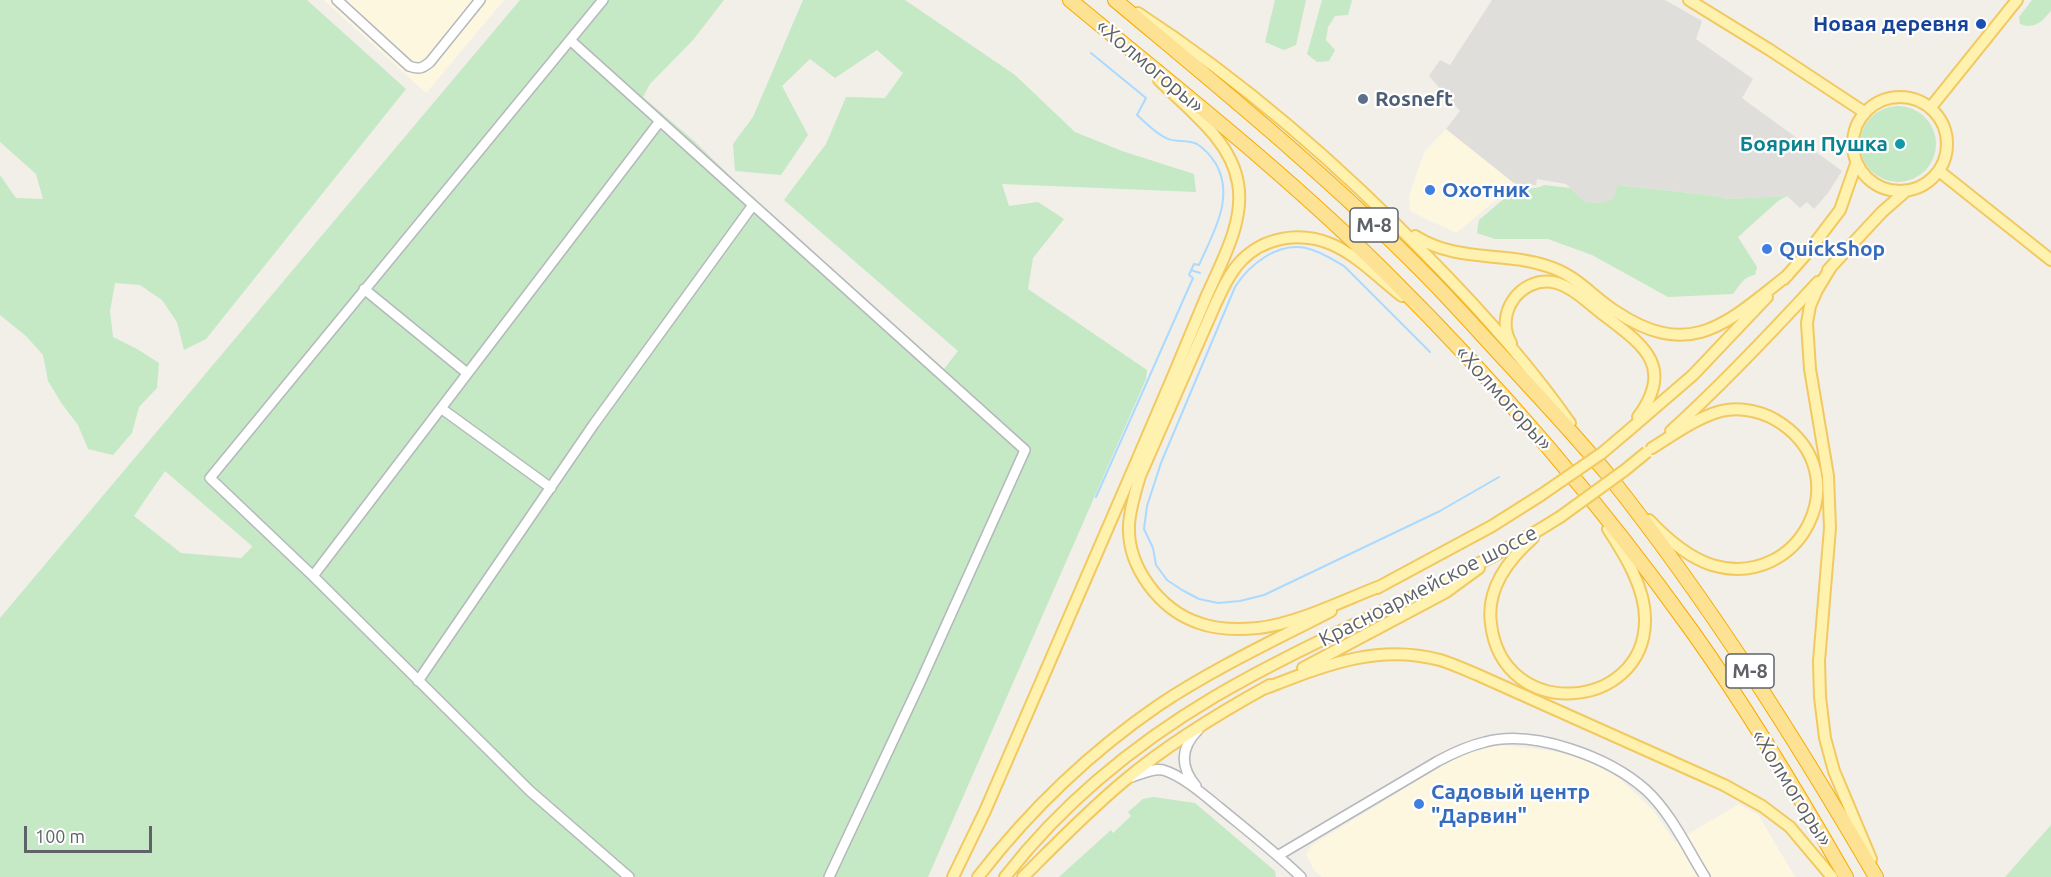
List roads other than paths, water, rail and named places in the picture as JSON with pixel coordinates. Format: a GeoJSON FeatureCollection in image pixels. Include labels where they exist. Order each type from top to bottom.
{"type":"FeatureCollection","features":[{"type":"Feature","properties":{"kind":"highway","name":"«Холмогоры»"},"geometry":{"type":"LineString","coordinates":[[1070,0],[1267,162],[1437,324],[1484,375],[1583,489],[1633,551],[1692,632],[1789,779],[1846,877]]}},
{"type":"Feature","properties":{"kind":"highway","name":"«Холмогоры»"},"geometry":{"type":"LineString","coordinates":[[1117,0],[1304,160],[1423,272],[1554,412],[1605,471],[1666,552],[1759,684],[1877,877]]}},
{"type":"Feature","properties":{"kind":"main road"},"geometry":{"type":"LineString","coordinates":[[1117,0],[1242,86],[1327,159],[1392,220],[1479,309],[1545,388],[1605,471],[1672,542],[1690,555],[1710,564],[1747,569],[1764,565],[1784,554],[1800,540],[1811,521],[1816,502],[1817,480],[1812,460],[1793,432],[1769,416],[1755,411],[1721,411],[1696,422],[1649,450]]}},
{"type":"Feature","properties":{"kind":"main road"},"geometry":{"type":"LineString","coordinates":[[1689,0],[1864,112]]}},
{"type":"Feature","properties":{"kind":"main road"},"geometry":{"type":"LineString","coordinates":[[1931,107],[2017,0]]}},
{"type":"Feature","properties":{"kind":"main road"},"geometry":{"type":"LineString","coordinates":[[953,877],[989,800],[1164,398],[1236,222],[1239,184],[1226,149],[1212,132],[1119,40]]}},
{"type":"Feature","properties":{"kind":"main road"},"geometry":{"type":"LineString","coordinates":[[1896,96],[1915,98],[1931,107],[1946,130],[1947,152],[1939,171],[1930,181],[1919,188],[1891,191],[1877,186],[1865,177],[1857,164],[1852,146],[1855,128],[1864,112],[1878,101],[1896,96]]}},
{"type":"Feature","properties":{"kind":"main road"},"geometry":{"type":"LineString","coordinates":[[1392,220],[1430,246],[1446,251],[1528,261],[1564,272],[1614,311],[1660,334],[1700,333],[1718,327],[1788,275],[1840,210],[1857,164]]}},
{"type":"Feature","properties":{"kind":"main road"},"geometry":{"type":"LineString","coordinates":[[1939,171],[2051,260]]}},
{"type":"Feature","properties":{"kind":"main road"},"geometry":{"type":"LineString","coordinates":[[1877,877],[1834,771],[1825,738],[1819,661],[1830,528],[1828,476],[1810,369],[1806,323],[1817,290],[1831,267],[1882,212],[1906,191]]}},
{"type":"Feature","properties":{"kind":"main road"},"geometry":{"type":"LineString","coordinates":[[1383,585],[1300,617],[1261,627],[1221,629],[1198,623],[1163,601],[1148,585],[1136,565],[1129,528],[1131,504],[1140,476],[1227,279],[1240,262],[1256,249],[1274,240],[1291,237],[1312,238],[1332,244],[1356,260],[1437,324]]}},
{"type":"Feature","properties":{"kind":"main road","name":"Красноармейское шоссе"},"geometry":{"type":"LineString","coordinates":[[1005,877],[1083,793],[1125,758],[1172,724],[1214,697],[1280,661],[1444,580],[1557,519],[1608,483],[1703,403],[1831,267]]}},
{"type":"Feature","properties":{"kind":"main road","name":"Красноармейское шоссе"},"geometry":{"type":"LineString","coordinates":[[978,877],[1028,817],[1068,777],[1113,739],[1159,705],[1208,675],[1492,526],[1592,460],[1693,375],[1788,275]]}},
{"type":"Feature","properties":{"kind":"main road"},"geometry":{"type":"LineString","coordinates":[[1521,358],[1508,338],[1506,327],[1506,316],[1515,297],[1532,284],[1543,282],[1563,285],[1577,294],[1635,340],[1646,351],[1653,364],[1656,380],[1654,391],[1628,431]]}},
{"type":"Feature","properties":{"kind":"main road"},"geometry":{"type":"LineString","coordinates":[[1557,519],[1524,546],[1503,571],[1493,591],[1489,614],[1492,636],[1498,652],[1509,669],[1524,682],[1544,692],[1566,694],[1587,692],[1606,684],[1623,672],[1635,656],[1643,639],[1645,620],[1642,598],[1633,575],[1614,538],[1583,489]]}},
{"type":"Feature","properties":{"kind":"main road"},"geometry":{"type":"LineString","coordinates":[[1023,877],[1065,834],[1125,780],[1210,720],[1446,592],[1519,540]]}},
{"type":"Feature","properties":{"kind":"main road"},"geometry":{"type":"LineString","coordinates":[[1266,688],[1332,663],[1368,655],[1404,655],[1440,660],[1692,771],[1753,801],[1790,827],[1832,877]]}},
{"type":"Feature","properties":{"kind":"street"},"geometry":{"type":"LineString","coordinates":[[337,0],[415,69],[423,68],[430,62],[480,0]]}},
{"type":"Feature","properties":{"kind":"street"},"geometry":{"type":"LineString","coordinates":[[603,0],[210,478],[313,576],[530,791],[629,877]]}},
{"type":"Feature","properties":{"kind":"street"},"geometry":{"type":"LineString","coordinates":[[570,40],[1025,450],[829,877]]}},
{"type":"Feature","properties":{"kind":"street"},"geometry":{"type":"LineString","coordinates":[[313,576],[660,121]]}},
{"type":"Feature","properties":{"kind":"street"},"geometry":{"type":"LineString","coordinates":[[418,681],[594,424],[753,205]]}},
{"type":"Feature","properties":{"kind":"street"},"geometry":{"type":"LineString","coordinates":[[364,289],[467,373]]}},
{"type":"Feature","properties":{"kind":"street"},"geometry":{"type":"LineString","coordinates":[[442,409],[551,488]]}},
{"type":"Feature","properties":{"kind":"street"},"geometry":{"type":"LineString","coordinates":[[1203,795],[1189,778],[1184,764],[1184,753],[1189,741],[1210,720]]}},
{"type":"Feature","properties":{"kind":"street"},"geometry":{"type":"LineString","coordinates":[[1279,855],[1446,757],[1486,741],[1512,739],[1543,742],[1577,751],[1599,759],[1621,771],[1646,790],[1660,806],[1705,877]]}},
{"type":"Feature","properties":{"kind":"street"},"geometry":{"type":"LineString","coordinates":[[1125,780],[1150,771],[1160,770],[1169,773],[1203,795],[1279,855],[1301,877]]}},
{"type":"Feature","properties":{"kind":"waterway"},"geometry":{"type":"LineString","coordinates":[[1091,53],[1146,98],[1137,115],[1150,127],[1170,139],[1197,144],[1208,153],[1216,164],[1223,190],[1223,202],[1216,228],[1199,265],[1194,264],[1189,275],[1193,278],[1096,497]]}},
{"type":"Feature","properties":{"kind":"waterway"},"geometry":{"type":"LineString","coordinates":[[1430,352],[1344,266],[1326,256],[1311,249],[1295,247],[1274,252],[1256,263],[1235,287],[1161,463],[1147,506],[1144,529],[1153,548],[1156,565],[1167,580],[1199,599],[1218,603],[1264,595],[1440,511],[1499,477]]}},
{"type":"Feature","properties":{"kind":"waterway"},"geometry":{"type":"LineString","coordinates":[[1191,270],[1200,273]]}},
{"type":"Feature","properties":{"kind":"place","name":"Новая деревня"},"geometry":{"type":"Point","coordinates":[1981,24]}},
{"type":"Feature","properties":{"kind":"place","name":"Rosneft"},"geometry":{"type":"Point","coordinates":[1363,99]}},
{"type":"Feature","properties":{"kind":"place","name":"Боярин Пушка"},"geometry":{"type":"Point","coordinates":[1900,144]}},
{"type":"Feature","properties":{"kind":"place","name":"Охотник"},"geometry":{"type":"Point","coordinates":[1430,190]}},
{"type":"Feature","properties":{"kind":"place","name":"QuickShop"},"geometry":{"type":"Point","coordinates":[1767,249]}},
{"type":"Feature","properties":{"kind":"place","name":"Садовый центр \"Дарвин\""},"geometry":{"type":"Point","coordinates":[1419,804]}}]}
